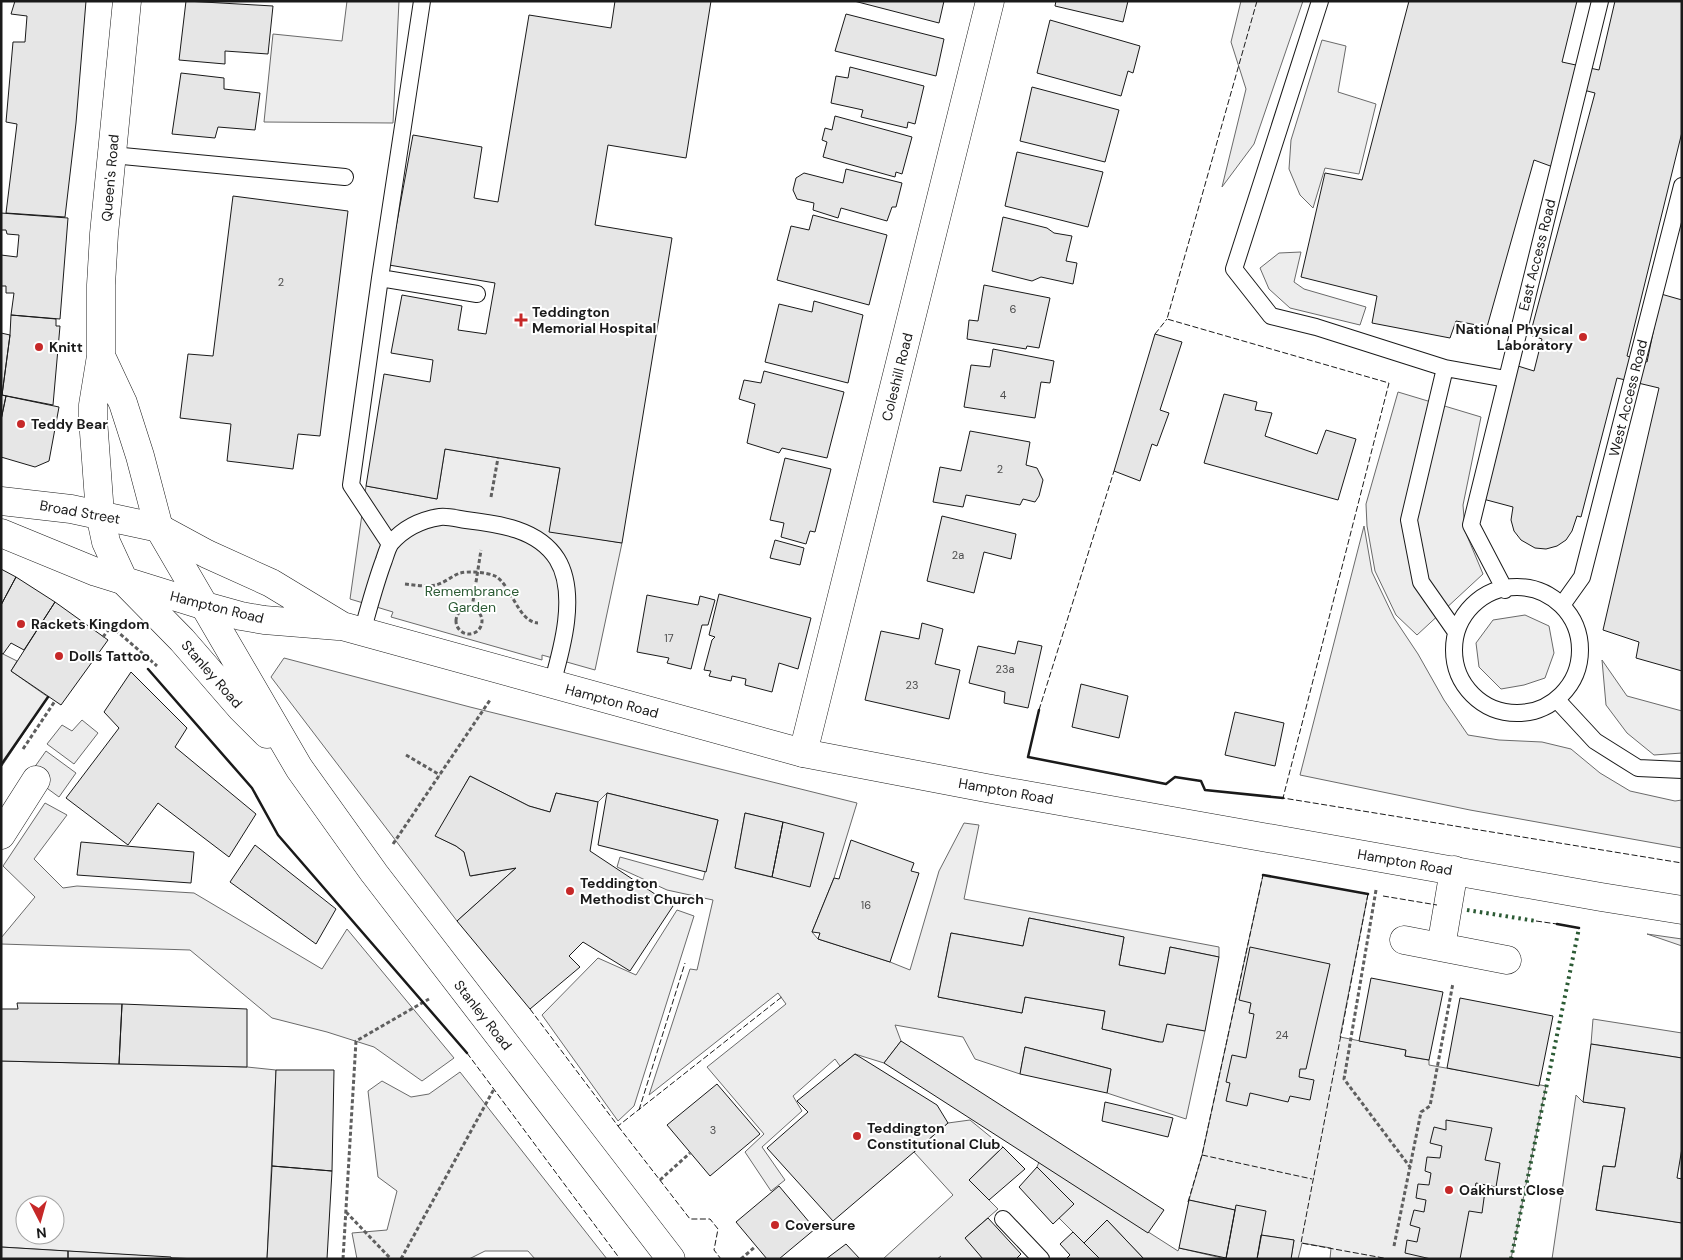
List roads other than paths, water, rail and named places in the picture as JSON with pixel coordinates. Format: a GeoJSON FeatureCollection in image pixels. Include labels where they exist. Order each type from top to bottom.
{"type":"FeatureCollection","features":[{"type":"Feature","properties":{"kind":"main road","name":"Queen's Road"},"geometry":{"type":"LineString","coordinates":[[124,581],[106,542],[100,514],[93,405],[101,356],[101,285],[127,1]]}},
{"type":"Feature","properties":{"kind":"main road","name":"Coleshill Road"},"geometry":{"type":"LineString","coordinates":[[803,753],[990,1]]}},
{"type":"Feature","properties":{"kind":"main road","name":"Queen's Road"},"geometry":{"type":"LineString","coordinates":[[101,356],[123,404],[140,456],[159,528]]}},
{"type":"Feature","properties":{"kind":"main road","name":"Broad Street"},"geometry":{"type":"LineString","coordinates":[[1,501],[71,509],[159,528]]}},
{"type":"Feature","properties":{"kind":"main road","name":"Hampton Road"},"geometry":{"type":"LineString","coordinates":[[159,528],[207,554],[271,583],[352,629]]}},
{"type":"Feature","properties":{"kind":"main road","name":"Stanley Road"},"geometry":{"type":"LineString","coordinates":[[159,528],[299,768],[374,873],[671,1259]]}},
{"type":"Feature","properties":{"kind":"main road"},"geometry":{"type":"LineString","coordinates":[[1,533],[96,572],[124,581]]}},
{"type":"Feature","properties":{"kind":"main road","name":"Hampton Road"},"geometry":{"type":"LineString","coordinates":[[124,581],[205,606],[264,620],[352,629],[803,753],[986,788],[1682,910]]}},
{"type":"Feature","properties":{"kind":"main road","name":"Stanley Road"},"geometry":{"type":"LineString","coordinates":[[124,581],[182,640],[241,708],[299,768]]}},
{"type":"Feature","properties":{"kind":"main road"},"geometry":{"type":"LineString","coordinates":[[1,834],[36,780]]}},
{"type":"Feature","properties":{"kind":"main road"},"geometry":{"type":"LineString","coordinates":[[1450,949],[1454,870]]}},
{"type":"Feature","properties":{"kind":"main road"},"geometry":{"type":"LineString","coordinates":[[1404,940],[1507,960]]}},
{"type":"Feature","properties":{"kind":"lane"},"geometry":{"type":"LineString","coordinates":[[390,544],[351,485],[422,1]]}},
{"type":"Feature","properties":{"kind":"lane"},"geometry":{"type":"LineString","coordinates":[[1320,1],[1234,269],[1271,316],[1316,327],[1446,368],[1506,379]]}},
{"type":"Feature","properties":{"kind":"lane","name":"East Access Road"},"geometry":{"type":"LineString","coordinates":[[1505,590],[1470,525],[1498,419],[1506,379],[1600,1]]}},
{"type":"Feature","properties":{"kind":"lane"},"geometry":{"type":"LineString","coordinates":[[112,155],[345,177]]}},
{"type":"Feature","properties":{"kind":"lane","name":"West Access Road"},"geometry":{"type":"LineString","coordinates":[[1562,605],[1582,576],[1682,186]]}},
{"type":"Feature","properties":{"kind":"lane"},"geometry":{"type":"LineString","coordinates":[[380,278],[477,294]]}},
{"type":"Feature","properties":{"kind":"lane"},"geometry":{"type":"LineString","coordinates":[[1446,368],[1410,520],[1421,582],[1456,632]]}},
{"type":"Feature","properties":{"kind":"lane"},"geometry":{"type":"LineString","coordinates":[[352,629],[378,576],[390,544],[409,526],[441,517],[477,521],[517,529],[544,543],[557,559],[564,577],[567,605],[566,627],[552,684]]}},
{"type":"Feature","properties":{"kind":"lane"},"geometry":{"type":"LineString","coordinates":[[1515,587],[1543,592],[1562,605],[1574,623],[1581,644],[1580,664],[1572,684],[1557,700],[1537,710],[1508,713],[1486,706],[1469,692],[1458,673],[1454,654],[1456,632],[1466,612],[1475,603],[1494,592],[1505,590],[1515,587]]}},
{"type":"Feature","properties":{"kind":"lane"},"geometry":{"type":"LineString","coordinates":[[1557,700],[1596,741],[1638,768],[1682,770]]}},
{"type":"Feature","properties":{"kind":"lane"},"geometry":{"type":"LineString","coordinates":[[1003,1219],[1041,1259]]}},
{"type":"Feature","properties":{"kind":"place","name":"Teddington Memorial Hospital"},"geometry":{"type":"Point","coordinates":[521,320]}},
{"type":"Feature","properties":{"kind":"place","name":"National Physical Laboratory"},"geometry":{"type":"Point","coordinates":[1583,337]}},
{"type":"Feature","properties":{"kind":"place","name":"Knitt"},"geometry":{"type":"Point","coordinates":[39,347]}},
{"type":"Feature","properties":{"kind":"place","name":"Teddy Bear"},"geometry":{"type":"Point","coordinates":[21,424]}},
{"type":"Feature","properties":{"kind":"place","name":"Rackets Kingdom"},"geometry":{"type":"Point","coordinates":[21,624]}},
{"type":"Feature","properties":{"kind":"place","name":"Dolls Tattoo"},"geometry":{"type":"Point","coordinates":[59,656]}},
{"type":"Feature","properties":{"kind":"place","name":"Teddington Methodist Church"},"geometry":{"type":"Point","coordinates":[570,891]}},
{"type":"Feature","properties":{"kind":"place","name":"Teddington Constitutional Club"},"geometry":{"type":"Point","coordinates":[857,1136]}},
{"type":"Feature","properties":{"kind":"place","name":"Oakhurst Close"},"geometry":{"type":"Point","coordinates":[1449,1190]}},
{"type":"Feature","properties":{"kind":"place","name":"Coversure"},"geometry":{"type":"Point","coordinates":[775,1225]}},
{"type":"Feature","properties":{"kind":"park label","name":"Remembrance Garden"},"geometry":{"type":"Point","coordinates":[472,600]}}]}
